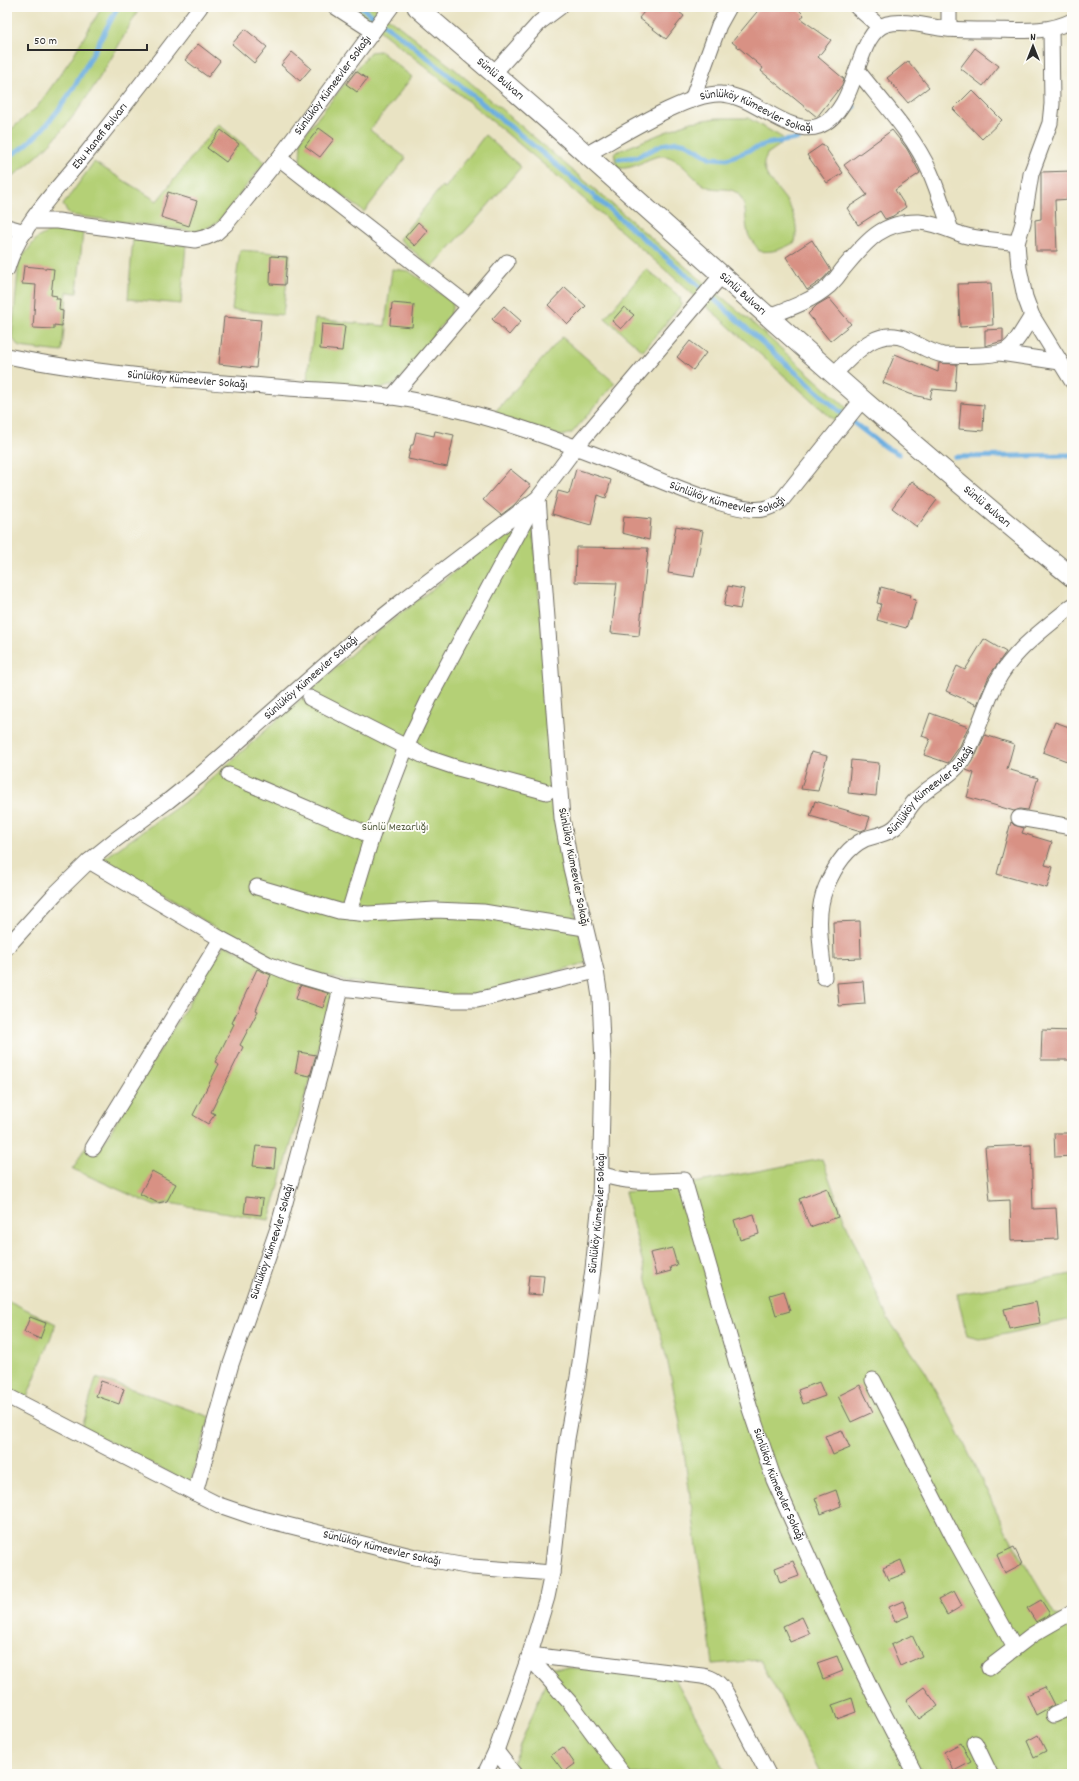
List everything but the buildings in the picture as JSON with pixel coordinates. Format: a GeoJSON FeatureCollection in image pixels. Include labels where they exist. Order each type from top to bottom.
{"type":"FeatureCollection","features":[{"type":"Feature","properties":{"kind":"main road","name":"Sünlü Bulvarı"},"geometry":{"type":"LineString","coordinates":[[417,7],[587,154],[721,276],[833,375],[958,483],[1072,577]]}},
{"type":"Feature","properties":{"kind":"street","name":"Ebu Hanefi Bulvarı"},"geometry":{"type":"LineString","coordinates":[[7,269],[11,254],[29,226],[143,83],[200,7]]}},
{"type":"Feature","properties":{"kind":"street","name":"Sünlüköy Kümeevler Sokağı"},"geometry":{"type":"LineString","coordinates":[[336,7],[373,32]]}},
{"type":"Feature","properties":{"kind":"street","name":"Sünlüköy Kümeevler Sokağı"},"geometry":{"type":"LineString","coordinates":[[7,227],[29,226],[58,221],[195,240],[207,238],[216,233],[226,224],[278,158],[391,7]]}},
{"type":"Feature","properties":{"kind":"street"},"geometry":{"type":"LineString","coordinates":[[493,74],[540,22],[560,7]]}},
{"type":"Feature","properties":{"kind":"street"},"geometry":{"type":"LineString","coordinates":[[692,100],[719,25],[729,7]]}},
{"type":"Feature","properties":{"kind":"street"},"geometry":{"type":"LineString","coordinates":[[857,7],[880,27],[886,24],[899,22],[949,29],[1030,31],[1051,29],[1072,21]]}},
{"type":"Feature","properties":{"kind":"street"},"geometry":{"type":"LineString","coordinates":[[949,7],[949,29]]}},
{"type":"Feature","properties":{"kind":"street","name":"Sünlüköy Kümeevler Sokağı"},"geometry":{"type":"LineString","coordinates":[[587,154],[677,106],[692,100],[720,94],[745,99],[795,126],[806,128],[817,126],[829,121],[838,112],[846,98],[870,39],[880,27]]}},
{"type":"Feature","properties":{"kind":"street"},"geometry":{"type":"LineString","coordinates":[[1051,29],[1052,104],[1050,123],[1031,174],[1017,243],[1019,268],[1025,297],[1032,316],[1072,381]]}},
{"type":"Feature","properties":{"kind":"street"},"geometry":{"type":"LineString","coordinates":[[857,70],[902,126],[922,156],[930,172],[951,230]]}},
{"type":"Feature","properties":{"kind":"street"},"geometry":{"type":"LineString","coordinates":[[278,158],[469,306]]}},
{"type":"Feature","properties":{"kind":"street"},"geometry":{"type":"LineString","coordinates":[[767,317],[817,295],[830,286],[870,238],[885,228],[899,224],[920,222],[964,235],[1017,243]]}},
{"type":"Feature","properties":{"kind":"street"},"geometry":{"type":"LineString","coordinates":[[392,396],[507,262]]}},
{"type":"Feature","properties":{"kind":"street","name":"Sünlüköy Kümeevler Sokağı"},"geometry":{"type":"LineString","coordinates":[[7,947],[55,894],[115,840],[198,777],[360,635],[538,498],[576,447],[721,276]]}},
{"type":"Feature","properties":{"kind":"street"},"geometry":{"type":"LineString","coordinates":[[1000,353],[1009,348],[1015,342],[1032,316]]}},
{"type":"Feature","properties":{"kind":"street"},"geometry":{"type":"LineString","coordinates":[[833,375],[866,343],[889,336],[904,338],[934,353],[943,355],[1000,353],[1060,362]]}},
{"type":"Feature","properties":{"kind":"street","name":"Sünlüköy Kümeevler Sokağı"},"geometry":{"type":"LineString","coordinates":[[7,356],[100,370],[392,396],[467,413],[576,447],[705,498],[752,510],[762,510],[772,507],[781,501],[862,400]]}},
{"type":"Feature","properties":{"kind":"street","name":"Sünlüköy Kümeevler Sokağı"},"geometry":{"type":"LineString","coordinates":[[485,1774],[496,1751],[530,1656],[547,1597],[552,1573],[567,1439],[594,1269],[601,1174],[602,1020],[596,971],[571,868],[562,818],[538,498]]}},
{"type":"Feature","properties":{"kind":"street"},"geometry":{"type":"LineString","coordinates":[[349,912],[372,836],[406,747],[431,695],[538,498]]}},
{"type":"Feature","properties":{"kind":"street","name":"Sünlüköy Kümeevler Sokağı"},"geometry":{"type":"LineString","coordinates":[[824,977],[819,917],[820,905],[826,888],[843,857],[852,847],[865,839],[891,830],[899,824],[922,793],[956,768],[968,749],[987,703],[1004,670],[1027,644],[1072,606]]}},
{"type":"Feature","properties":{"kind":"street"},"geometry":{"type":"LineString","coordinates":[[310,698],[406,747],[442,763],[547,792]]}},
{"type":"Feature","properties":{"kind":"street"},"geometry":{"type":"LineString","coordinates":[[229,775],[372,836]]}},
{"type":"Feature","properties":{"kind":"street"},"geometry":{"type":"LineString","coordinates":[[1020,818],[1072,827]]}},
{"type":"Feature","properties":{"kind":"street"},"geometry":{"type":"LineString","coordinates":[[89,862],[221,939],[277,968],[341,988],[437,999],[477,1000],[596,971]]}},
{"type":"Feature","properties":{"kind":"street"},"geometry":{"type":"LineString","coordinates":[[257,887],[328,909],[349,912],[368,914],[436,910],[468,911],[585,928]]}},
{"type":"Feature","properties":{"kind":"street"},"geometry":{"type":"LineString","coordinates":[[93,1148],[221,939]]}},
{"type":"Feature","properties":{"kind":"street","name":"Sünlüköy Kümeevler Sokağı"},"geometry":{"type":"LineString","coordinates":[[195,1493],[225,1385],[284,1206],[341,988]]}},
{"type":"Feature","properties":{"kind":"street","name":"Sünlüköy Kümeevler Sokağı"},"geometry":{"type":"LineString","coordinates":[[601,1174],[621,1180],[684,1180],[750,1409],[774,1480],[824,1592],[874,1695],[915,1774]]}},
{"type":"Feature","properties":{"kind":"street"},"geometry":{"type":"LineString","coordinates":[[873,1380],[953,1536],[1015,1648]]}},
{"type":"Feature","properties":{"kind":"street","name":"Sünlüköy Kümeevler Sokağı"},"geometry":{"type":"LineString","coordinates":[[7,1396],[219,1505],[251,1516],[415,1557],[472,1566],[552,1573]]}},
{"type":"Feature","properties":{"kind":"street"},"geometry":{"type":"LineString","coordinates":[[988,1668],[1048,1626],[1072,1612]]}},
{"type":"Feature","properties":{"kind":"street"},"geometry":{"type":"LineString","coordinates":[[530,1656],[572,1705],[623,1774]]}},
{"type":"Feature","properties":{"kind":"street"},"geometry":{"type":"LineString","coordinates":[[530,1656],[702,1676],[713,1679],[718,1682],[726,1693],[768,1774]]}},
{"type":"Feature","properties":{"kind":"street"},"geometry":{"type":"LineString","coordinates":[[1054,1715],[1072,1707]]}},
{"type":"Feature","properties":{"kind":"street"},"geometry":{"type":"LineString","coordinates":[[975,1743],[990,1774]]}},
{"type":"Feature","properties":{"kind":"street"},"geometry":{"type":"LineString","coordinates":[[496,1751],[514,1774]]}},
{"type":"Feature","properties":{"kind":"green space"},"geometry":{"type":"Polygon","coordinates":[[[102,7],[140,7],[99,79],[84,102],[49,145],[7,180],[7,133],[37,107],[71,59],[102,7]]]}},
{"type":"Feature","properties":{"kind":"green space"},"geometry":{"type":"Polygon","coordinates":[[[349,7],[374,7],[457,71],[747,318],[846,407],[836,422],[657,262],[474,106],[349,7]]]}},
{"type":"Feature","properties":{"kind":"green space"},"geometry":{"type":"Polygon","coordinates":[[[380,51],[412,77],[370,130],[406,158],[364,212],[300,163],[301,139],[370,52],[380,51]]]}},
{"type":"Feature","properties":{"kind":"green space"},"geometry":{"type":"Polygon","coordinates":[[[717,118],[748,118],[783,138],[780,145],[767,154],[764,164],[765,171],[769,178],[786,200],[792,211],[796,224],[795,242],[777,250],[759,251],[749,235],[744,204],[739,195],[733,191],[712,188],[702,184],[674,159],[667,156],[655,157],[635,166],[617,168],[614,153],[691,122],[717,118]]]}},
{"type":"Feature","properties":{"kind":"green space"},"geometry":{"type":"Polygon","coordinates":[[[218,124],[265,162],[218,222],[199,232],[70,215],[63,205],[94,162],[157,201],[218,124]]]}},
{"type":"Feature","properties":{"kind":"green space"},"geometry":{"type":"Polygon","coordinates":[[[485,135],[521,167],[479,216],[432,267],[399,239],[442,186],[445,188],[485,135]]]}},
{"type":"Feature","properties":{"kind":"green space"},"geometry":{"type":"Polygon","coordinates":[[[54,229],[83,232],[77,293],[67,292],[62,352],[19,347],[12,337],[19,261],[37,238],[54,229]]]}},
{"type":"Feature","properties":{"kind":"green space"},"geometry":{"type":"Polygon","coordinates":[[[133,238],[186,245],[181,304],[128,299],[133,238]]]}},
{"type":"Feature","properties":{"kind":"green space"},"geometry":{"type":"Polygon","coordinates":[[[240,250],[290,254],[283,315],[232,310],[240,250]]]}},
{"type":"Feature","properties":{"kind":"green space"},"geometry":{"type":"Polygon","coordinates":[[[392,269],[409,271],[453,303],[451,313],[396,384],[380,389],[307,380],[315,319],[385,326],[392,269]]]}},
{"type":"Feature","properties":{"kind":"green space"},"geometry":{"type":"Polygon","coordinates":[[[646,269],[680,297],[681,305],[643,351],[605,318],[646,269]]]}},
{"type":"Feature","properties":{"kind":"green space"},"geometry":{"type":"Polygon","coordinates":[[[562,337],[615,383],[572,433],[561,436],[493,414],[562,337]]]}},
{"type":"Feature","properties":{"kind":"green space","name":"Sünlü Mezarlığı"},"geometry":{"type":"Polygon","coordinates":[[[524,517],[533,527],[562,857],[586,963],[473,995],[451,995],[345,981],[278,962],[251,949],[102,860],[190,798],[367,640],[524,517]]]}},
{"type":"Feature","properties":{"kind":"green space"},"geometry":{"type":"Polygon","coordinates":[[[224,945],[333,990],[310,1079],[269,1220],[169,1203],[155,1206],[73,1169],[85,1147],[97,1154],[224,945]]]}},
{"type":"Feature","properties":{"kind":"green space"},"geometry":{"type":"Polygon","coordinates":[[[822,1159],[844,1219],[888,1319],[925,1371],[957,1429],[1006,1531],[1055,1615],[1072,1618],[1072,1774],[821,1774],[760,1660],[713,1664],[680,1423],[670,1372],[625,1192],[678,1187],[822,1159]]]}},
{"type":"Feature","properties":{"kind":"green space"},"geometry":{"type":"Polygon","coordinates":[[[1072,1274],[1072,1319],[988,1338],[979,1339],[967,1336],[957,1294],[1072,1274]]]}},
{"type":"Feature","properties":{"kind":"green space"},"geometry":{"type":"Polygon","coordinates":[[[7,1300],[56,1324],[26,1400],[7,1389],[7,1300]]]}},
{"type":"Feature","properties":{"kind":"green space"},"geometry":{"type":"Polygon","coordinates":[[[96,1378],[138,1391],[210,1417],[190,1483],[82,1428],[96,1378]]]}},
{"type":"Feature","properties":{"kind":"green space"},"geometry":{"type":"Polygon","coordinates":[[[552,1667],[672,1673],[727,1774],[508,1774],[552,1667]]]}},
{"type":"Feature","properties":{"kind":"waterway"},"geometry":{"type":"LineString","coordinates":[[7,158],[27,144],[55,115],[78,80],[118,7]]}},
{"type":"Feature","properties":{"kind":"waterway"},"geometry":{"type":"LineString","coordinates":[[361,7],[407,41],[582,186],[697,284],[840,412],[885,447],[899,454]]}},
{"type":"Feature","properties":{"kind":"waterway"},"geometry":{"type":"LineString","coordinates":[[838,120],[854,107]]}},
{"type":"Feature","properties":{"kind":"waterway"},"geometry":{"type":"LineString","coordinates":[[619,159],[636,157],[662,145],[677,142],[687,144],[711,158],[727,159],[766,144],[796,139],[811,133]]}},
{"type":"Feature","properties":{"kind":"waterway"},"geometry":{"type":"LineString","coordinates":[[955,457],[1072,455]]}}]}
